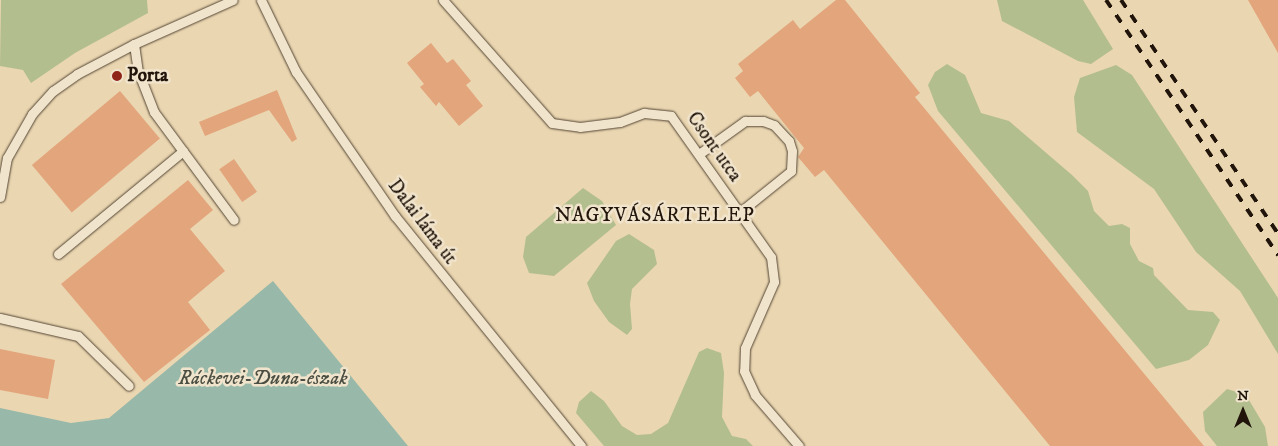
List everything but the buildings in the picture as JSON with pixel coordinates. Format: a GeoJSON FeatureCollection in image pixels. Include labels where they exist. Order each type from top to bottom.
{"type":"FeatureCollection","features":[{"type":"Feature","properties":{"kind":"lane"},"geometry":{"type":"LineString","coordinates":[[0,197],[7,158],[32,114],[63,83],[134,44],[233,0]]}},
{"type":"Feature","properties":{"kind":"lane","name":"Dalai láma út"},"geometry":{"type":"LineString","coordinates":[[261,0],[296,72],[395,216],[581,446]]}},
{"type":"Feature","properties":{"kind":"lane","name":"Csont utca"},"geometry":{"type":"LineString","coordinates":[[443,0],[552,123],[580,127],[620,122],[644,113],[671,116],[771,257],[774,282],[746,348],[744,371],[755,395],[799,446]]}},
{"type":"Feature","properties":{"kind":"lane"},"geometry":{"type":"LineString","coordinates":[[134,44],[138,71],[154,112],[234,220]]}},
{"type":"Feature","properties":{"kind":"lane"},"geometry":{"type":"LineString","coordinates":[[699,154],[745,121],[763,121],[774,125],[789,141],[792,151],[791,171],[740,212]]}},
{"type":"Feature","properties":{"kind":"lane"},"geometry":{"type":"LineString","coordinates":[[58,254],[183,151]]}},
{"type":"Feature","properties":{"kind":"lane"},"geometry":{"type":"LineString","coordinates":[[0,318],[78,336],[129,386]]}},
{"type":"Feature","properties":{"kind":"green space"},"geometry":{"type":"Polygon","coordinates":[[[1,0],[147,0],[148,13],[75,53],[31,83],[23,70],[0,66],[1,0]]]}},
{"type":"Feature","properties":{"kind":"green space"},"geometry":{"type":"Polygon","coordinates":[[[997,0],[1083,0],[1113,49],[1091,64],[1078,61],[1002,21],[997,0]]]}},
{"type":"Feature","properties":{"kind":"green space"},"geometry":{"type":"Polygon","coordinates":[[[947,64],[965,75],[981,113],[1009,121],[1072,175],[1088,191],[1094,211],[1109,226],[1122,224],[1130,228],[1130,244],[1139,261],[1153,268],[1154,275],[1188,310],[1213,312],[1220,320],[1208,345],[1189,360],[1156,369],[938,111],[928,85],[935,72],[947,64]]]}},
{"type":"Feature","properties":{"kind":"green space"},"geometry":{"type":"Polygon","coordinates":[[[1116,65],[1132,75],[1278,298],[1278,354],[1240,291],[1196,252],[1154,189],[1077,132],[1074,97],[1080,78],[1116,65]]]}},
{"type":"Feature","properties":{"kind":"green space"},"geometry":{"type":"Polygon","coordinates":[[[583,188],[602,201],[616,225],[554,276],[529,273],[523,257],[526,237],[583,188]]]}},
{"type":"Feature","properties":{"kind":"green space"},"geometry":{"type":"Polygon","coordinates":[[[629,234],[654,250],[657,264],[632,289],[630,304],[632,329],[627,335],[609,322],[594,301],[587,283],[616,241],[629,234]]]}},
{"type":"Feature","properties":{"kind":"green space"},"geometry":{"type":"Polygon","coordinates":[[[707,348],[721,353],[724,373],[722,417],[732,436],[746,439],[753,446],[604,446],[576,413],[579,402],[591,391],[604,401],[622,426],[637,435],[651,434],[668,423],[699,352],[707,348]]]}},
{"type":"Feature","properties":{"kind":"green space"},"geometry":{"type":"Polygon","coordinates":[[[1227,389],[1246,395],[1265,427],[1268,446],[1217,446],[1205,431],[1203,412],[1227,389]]]}},
{"type":"Feature","properties":{"kind":"water","name":"Ráckevei-Duna-észak"},"geometry":{"type":"Polygon","coordinates":[[[273,281],[408,446],[0,446],[0,408],[71,423],[109,418],[273,281]]]}},
{"type":"Feature","properties":{"kind":"railway"},"geometry":{"type":"LineString","coordinates":[[1106,0],[1278,255]]}},
{"type":"Feature","properties":{"kind":"railway"},"geometry":{"type":"LineString","coordinates":[[1121,0],[1278,234]]}},
{"type":"Feature","properties":{"kind":"place","name":"Porta"},"geometry":{"type":"Point","coordinates":[117,76]}},
{"type":"Feature","properties":{"kind":"district","name":"NAGYVÁSÁRTELEP"},"geometry":{"type":"Point","coordinates":[655,215]}}]}
